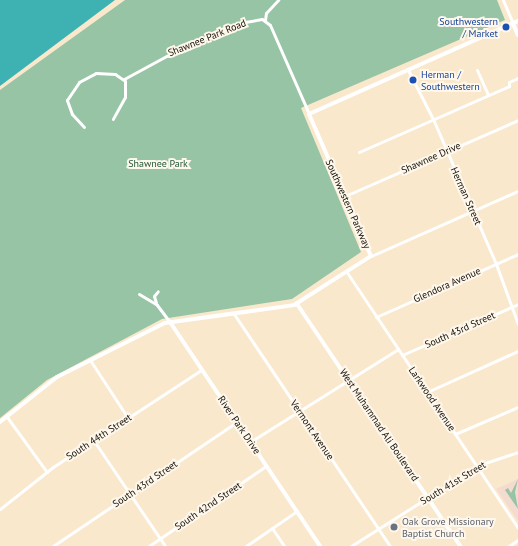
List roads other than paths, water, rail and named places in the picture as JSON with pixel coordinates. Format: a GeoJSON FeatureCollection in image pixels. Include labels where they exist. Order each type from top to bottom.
{"type":"FeatureCollection","features":[{"type":"Feature","properties":{"kind":"street"},"geometry":{"type":"LineString","coordinates":[[278,0],[266,13],[265,20],[270,25],[309,114],[518,21]]}},
{"type":"Feature","properties":{"kind":"street"},"geometry":{"type":"LineString","coordinates":[[503,0],[518,35]]}},
{"type":"Feature","properties":{"kind":"street","name":"Shawnee Park Road"},"geometry":{"type":"LineString","coordinates":[[124,79],[181,48],[245,22],[265,20]]}},
{"type":"Feature","properties":{"kind":"street","name":"Herman Street"},"geometry":{"type":"LineString","coordinates":[[408,70],[433,119],[496,264],[518,324]]}},
{"type":"Feature","properties":{"kind":"street"},"geometry":{"type":"LineString","coordinates":[[477,70],[488,95]]}},
{"type":"Feature","properties":{"kind":"street"},"geometry":{"type":"LineString","coordinates":[[84,127],[72,114],[67,100],[75,86],[84,78],[99,72],[115,74],[124,79],[125,97],[113,119]]}},
{"type":"Feature","properties":{"kind":"street"},"geometry":{"type":"LineString","coordinates":[[359,152],[488,95],[518,78]]}},
{"type":"Feature","properties":{"kind":"street","name":"Southwestern Parkway"},"geometry":{"type":"LineString","coordinates":[[0,422],[52,380],[170,322],[297,304],[371,256],[309,114]]}},
{"type":"Feature","properties":{"kind":"street","name":"Shawnee Drive"},"geometry":{"type":"LineString","coordinates":[[345,196],[518,120]]}},
{"type":"Feature","properties":{"kind":"street"},"geometry":{"type":"LineString","coordinates":[[371,256],[518,191]]}},
{"type":"Feature","properties":{"kind":"street","name":"Glendora Avenue"},"geometry":{"type":"LineString","coordinates":[[376,317],[518,254]]}},
{"type":"Feature","properties":{"kind":"street","name":"Larkwood Avenue"},"geometry":{"type":"LineString","coordinates":[[346,271],[518,528]]}},
{"type":"Feature","properties":{"kind":"street"},"geometry":{"type":"LineString","coordinates":[[157,305],[154,296],[158,291]]}},
{"type":"Feature","properties":{"kind":"street","name":"River Park Drive"},"geometry":{"type":"LineString","coordinates":[[139,294],[157,305],[170,322],[320,546]]}},
{"type":"Feature","properties":{"kind":"street","name":"West Muhammad Ali Boulevard"},"geometry":{"type":"LineString","coordinates":[[297,304],[460,546]]}},
{"type":"Feature","properties":{"kind":"street","name":"South 43rd Street"},"geometry":{"type":"LineString","coordinates":[[402,356],[518,304]]}},
{"type":"Feature","properties":{"kind":"street","name":"Vermont Avenue"},"geometry":{"type":"LineString","coordinates":[[234,314],[390,546]]}},
{"type":"Feature","properties":{"kind":"street"},"geometry":{"type":"LineString","coordinates":[[250,442],[398,349]]}},
{"type":"Feature","properties":{"kind":"street"},"geometry":{"type":"LineString","coordinates":[[427,392],[518,351]]}},
{"type":"Feature","properties":{"kind":"street"},"geometry":{"type":"LineString","coordinates":[[90,360],[128,418]]}},
{"type":"Feature","properties":{"kind":"street","name":"South 44th Street"},"geometry":{"type":"LineString","coordinates":[[0,509],[47,472],[201,370]]}},
{"type":"Feature","properties":{"kind":"street"},"geometry":{"type":"LineString","coordinates":[[455,434],[518,406]]}},
{"type":"Feature","properties":{"kind":"street"},"geometry":{"type":"LineString","coordinates":[[7,417],[47,472]]}},
{"type":"Feature","properties":{"kind":"street","name":"South 43rd Street"},"geometry":{"type":"LineString","coordinates":[[53,546],[237,422]]}},
{"type":"Feature","properties":{"kind":"street"},"geometry":{"type":"LineString","coordinates":[[94,440],[164,546]]}},
{"type":"Feature","properties":{"kind":"street","name":"South 41st Street"},"geometry":{"type":"LineString","coordinates":[[351,546],[477,466],[518,452]]}},
{"type":"Feature","properties":{"kind":"street","name":"South 42nd Street"},"geometry":{"type":"LineString","coordinates":[[149,546],[266,466]]}},
{"type":"Feature","properties":{"kind":"street"},"geometry":{"type":"LineString","coordinates":[[246,546],[297,511]]}},
{"type":"Feature","properties":{"kind":"street"},"geometry":{"type":"LineString","coordinates":[[272,528],[284,546]]}},
{"type":"Feature","properties":{"kind":"street"},"geometry":{"type":"LineString","coordinates":[[509,546],[518,540]]}},
{"type":"Feature","properties":{"kind":"water"},"geometry":{"type":"Polygon","coordinates":[[[0,0],[115,0],[0,86],[0,0]]]}},
{"type":"Feature","properties":{"kind":"place","name":"Southwestern / Market"},"geometry":{"type":"Point","coordinates":[506,27]}},
{"type":"Feature","properties":{"kind":"place","name":"Herman / Southwestern"},"geometry":{"type":"Point","coordinates":[413,80]}},
{"type":"Feature","properties":{"kind":"place","name":"Oak Grove Missionary Baptist Church"},"geometry":{"type":"Point","coordinates":[394,527]}},
{"type":"Feature","properties":{"kind":"park label","name":"Shawnee Park"},"geometry":{"type":"Point","coordinates":[158,164]}}]}
